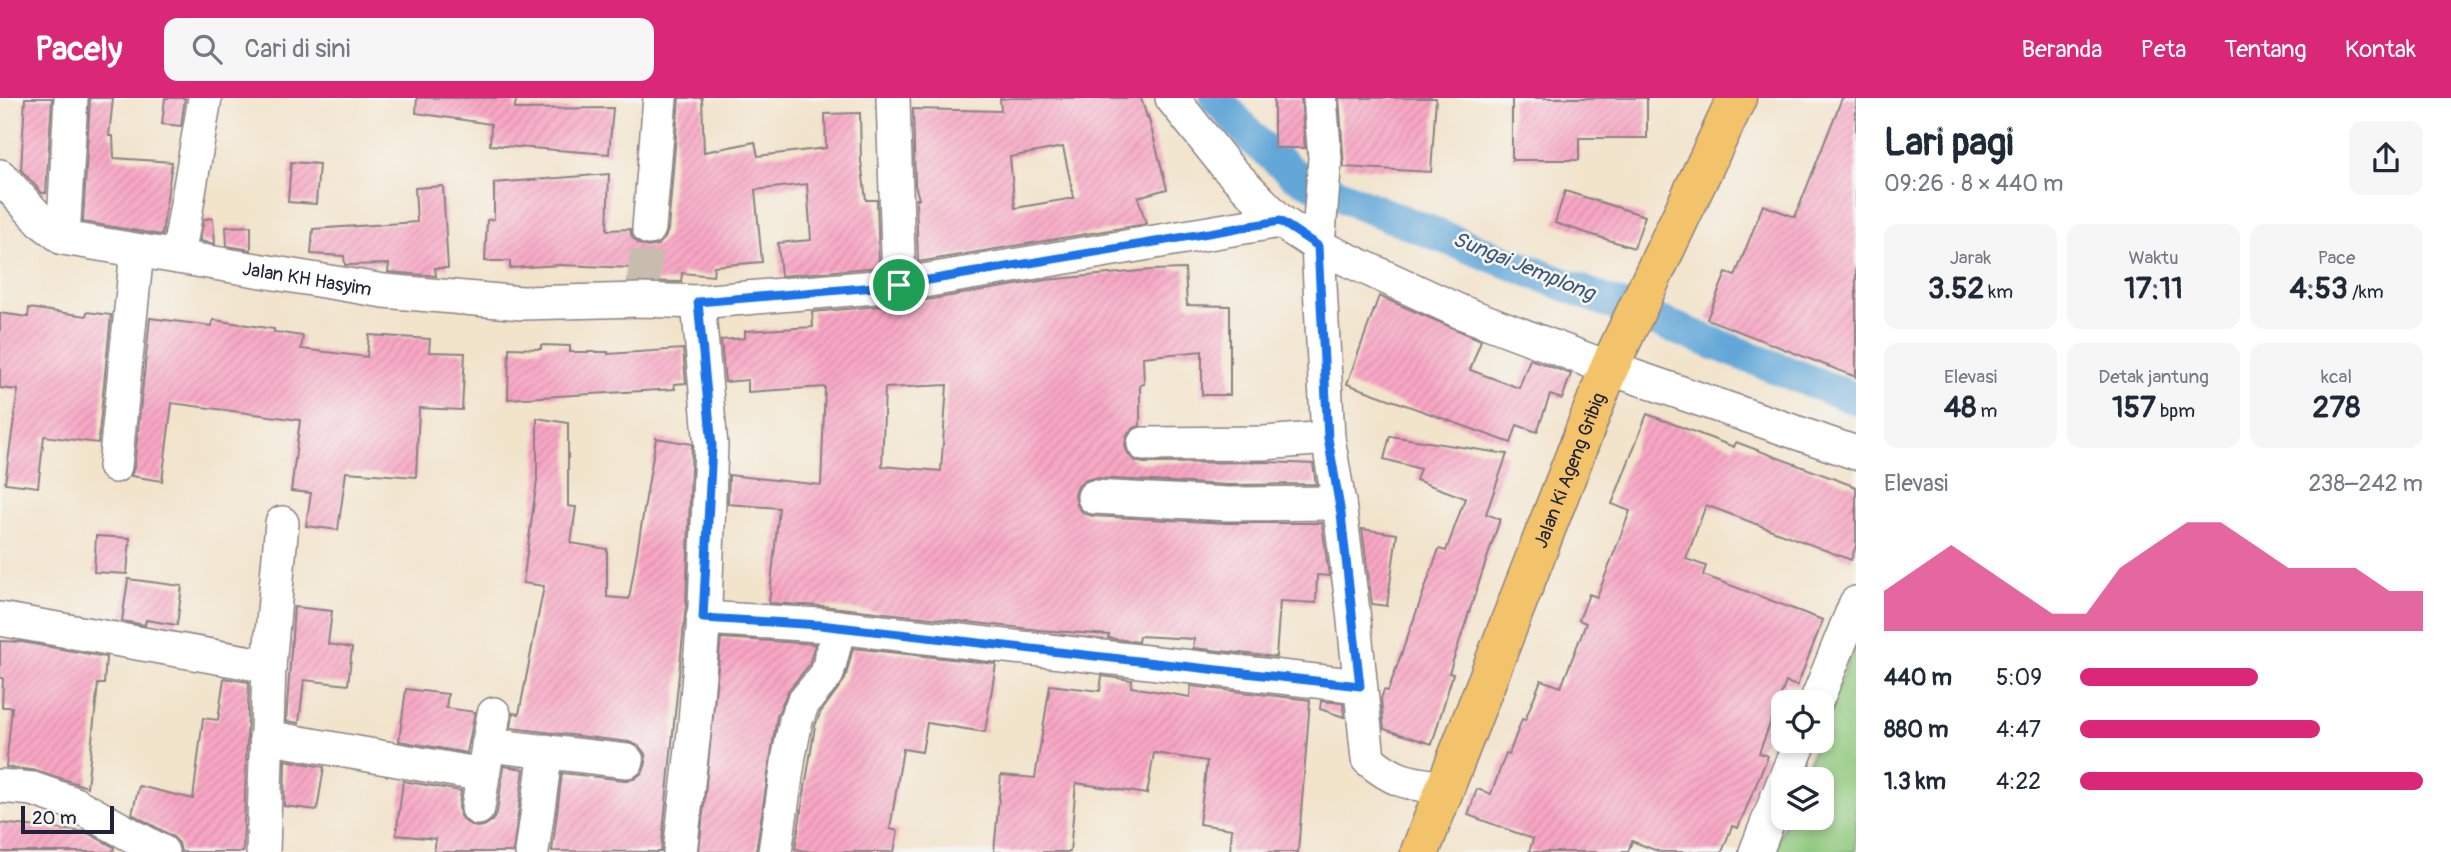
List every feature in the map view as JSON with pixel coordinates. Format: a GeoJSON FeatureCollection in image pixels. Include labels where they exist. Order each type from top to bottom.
{"type":"FeatureCollection","features":[{"type":"Feature","properties":{"kind":"main road","name":"Jalan Ki Ageng Gribig"},"geometry":{"type":"LineString","coordinates":[[1426,850],[1445,788],[1612,364],[1737,98]]}},
{"type":"Feature","properties":{"kind":"street"},"geometry":{"type":"LineString","coordinates":[[63,237],[71,98]]}},
{"type":"Feature","properties":{"kind":"street"},"geometry":{"type":"LineString","coordinates":[[178,257],[205,98]]}},
{"type":"Feature","properties":{"kind":"street"},"geometry":{"type":"LineString","coordinates":[[649,228],[660,98]]}},
{"type":"Feature","properties":{"kind":"street"},"geometry":{"type":"LineString","coordinates":[[893,98],[899,285]]}},
{"type":"Feature","properties":{"kind":"street"},"geometry":{"type":"LineString","coordinates":[[1172,98],[1227,167],[1280,221],[1319,237],[1461,312],[1856,453]]}},
{"type":"Feature","properties":{"kind":"street"},"geometry":{"type":"LineString","coordinates":[[1320,98],[1325,158],[1319,237],[1328,438],[1339,503],[1367,760],[1385,774],[1402,782],[1445,788]]}},
{"type":"Feature","properties":{"kind":"street","name":"Jalan KH Hasyim"},"geometry":{"type":"LineString","coordinates":[[0,176],[42,222],[63,237],[384,291],[522,303],[643,292],[698,302],[899,285],[1280,221]]}},
{"type":"Feature","properties":{"kind":"street"},"geometry":{"type":"LineString","coordinates":[[115,466],[138,251]]}},
{"type":"Feature","properties":{"kind":"street"},"geometry":{"type":"LineString","coordinates":[[680,852],[694,732],[703,618],[712,446],[698,302]]}},
{"type":"Feature","properties":{"kind":"street"},"geometry":{"type":"LineString","coordinates":[[1144,444],[1264,443],[1328,438]]}},
{"type":"Feature","properties":{"kind":"street"},"geometry":{"type":"LineString","coordinates":[[1094,497],[1228,504],[1339,503]]}},
{"type":"Feature","properties":{"kind":"street"},"geometry":{"type":"LineString","coordinates":[[263,852],[269,666],[282,523]]}},
{"type":"Feature","properties":{"kind":"street"},"geometry":{"type":"LineString","coordinates":[[1821,690],[1856,603]]}},
{"type":"Feature","properties":{"kind":"street"},"geometry":{"type":"LineString","coordinates":[[703,618],[839,627],[1360,686]]}},
{"type":"Feature","properties":{"kind":"street"},"geometry":{"type":"LineString","coordinates":[[0,619],[269,666]]}},
{"type":"Feature","properties":{"kind":"street"},"geometry":{"type":"LineString","coordinates":[[775,852],[796,720],[803,704],[827,674],[839,627]]}},
{"type":"Feature","properties":{"kind":"street"},"geometry":{"type":"LineString","coordinates":[[266,737],[440,769],[488,744],[628,761]]}},
{"type":"Feature","properties":{"kind":"street"},"geometry":{"type":"LineString","coordinates":[[478,808],[488,744]]}},
{"type":"Feature","properties":{"kind":"street"},"geometry":{"type":"LineString","coordinates":[[532,852],[546,751]]}},
{"type":"Feature","properties":{"kind":"street"},"geometry":{"type":"LineString","coordinates":[[0,786],[33,789],[73,803],[162,852]]}},
{"type":"Feature","properties":{"kind":"street"},"geometry":{"type":"LineString","coordinates":[[1756,852],[1771,814]]}},
{"type":"Feature","properties":{"kind":"green space"},"geometry":{"type":"Polygon","coordinates":[[[1856,640],[1856,852],[1774,852],[1782,830],[1834,830],[1834,767],[1807,767],[1812,753],[1834,753],[1834,697],[1856,640]]]}},
{"type":"Feature","properties":{"kind":"building"},"geometry":{"type":"Polygon","coordinates":[[[25,98],[52,98],[46,193],[42,193],[21,170],[25,98]]]}},
{"type":"Feature","properties":{"kind":"building"},"geometry":{"type":"Polygon","coordinates":[[[90,98],[113,98],[109,136],[113,136],[114,158],[172,162],[162,235],[83,222],[90,98]]]}},
{"type":"Feature","properties":{"kind":"building"},"geometry":{"type":"Polygon","coordinates":[[[165,98],[185,98],[181,126],[162,124],[165,98]]]}},
{"type":"Feature","properties":{"kind":"building"},"geometry":{"type":"Polygon","coordinates":[[[417,98],[517,98],[514,109],[613,108],[609,154],[490,145],[491,124],[416,113],[417,98]]]}},
{"type":"Feature","properties":{"kind":"building"},"geometry":{"type":"Polygon","coordinates":[[[679,98],[702,98],[704,152],[755,142],[758,156],[826,148],[825,114],[860,113],[861,161],[866,200],[877,200],[879,267],[781,276],[778,243],[811,240],[807,184],[755,190],[762,262],[714,266],[713,276],[682,273],[681,282],[631,281],[632,268],[561,265],[510,268],[510,261],[485,261],[487,220],[494,219],[494,183],[609,174],[607,230],[630,229],[632,237],[639,244],[648,247],[658,245],[668,230],[679,98]]]}},
{"type":"Feature","properties":{"kind":"building"},"geometry":{"type":"Polygon","coordinates":[[[1141,98],[1167,189],[1138,197],[1146,224],[918,262],[916,199],[919,199],[915,185],[913,109],[1001,111],[1000,99],[1141,98]],[[1063,147],[1010,157],[1015,208],[1074,198],[1063,147]]]}},
{"type":"Feature","properties":{"kind":"building"},"geometry":{"type":"Polygon","coordinates":[[[1274,98],[1301,98],[1305,148],[1274,148],[1274,98]]]}},
{"type":"Feature","properties":{"kind":"building"},"geometry":{"type":"Polygon","coordinates":[[[1339,98],[1436,98],[1431,172],[1344,167],[1339,98]]]}},
{"type":"Feature","properties":{"kind":"building"},"geometry":{"type":"Polygon","coordinates":[[[1512,98],[1647,98],[1647,138],[1579,138],[1579,160],[1512,160],[1512,98]]]}},
{"type":"Feature","properties":{"kind":"building"},"geometry":{"type":"Polygon","coordinates":[[[1842,98],[1856,98],[1856,377],[1707,319],[1726,273],[1735,276],[1763,205],[1795,217],[1842,98]]]}},
{"type":"Feature","properties":{"kind":"building"},"geometry":{"type":"Polygon","coordinates":[[[291,162],[319,164],[316,204],[288,202],[291,162]]]}},
{"type":"Feature","properties":{"kind":"building"},"geometry":{"type":"Polygon","coordinates":[[[443,186],[448,268],[435,268],[436,276],[388,272],[389,264],[345,265],[344,256],[311,254],[313,229],[417,222],[415,188],[443,186]]]}},
{"type":"Feature","properties":{"kind":"building"},"geometry":{"type":"Polygon","coordinates":[[[1565,191],[1645,216],[1634,248],[1555,223],[1565,191]]]}},
{"type":"Feature","properties":{"kind":"building"},"geometry":{"type":"Polygon","coordinates":[[[213,218],[215,244],[200,241],[204,219],[213,218]]]}},
{"type":"Feature","properties":{"kind":"building"},"geometry":{"type":"Polygon","coordinates":[[[251,226],[251,250],[227,246],[226,227],[251,226]]]}},
{"type":"Feature","properties":{"kind":"building"},"geometry":{"type":"Polygon","coordinates":[[[1185,269],[1187,305],[1230,306],[1230,395],[1202,395],[1202,351],[1143,357],[1144,384],[1140,385],[1140,426],[1127,435],[1125,445],[1128,454],[1135,461],[1144,463],[1313,464],[1316,484],[1228,485],[1095,478],[1078,486],[1075,495],[1077,505],[1083,513],[1093,516],[1227,523],[1322,523],[1329,576],[1317,575],[1316,603],[1280,601],[1276,657],[1193,648],[1194,639],[1139,636],[1138,642],[1108,638],[1109,635],[769,603],[779,508],[728,504],[729,475],[821,485],[825,387],[748,392],[748,380],[725,382],[721,340],[745,338],[745,331],[813,327],[812,312],[902,304],[1046,280],[1185,269]],[[947,385],[885,388],[882,466],[941,471],[947,385]]]}},
{"type":"Feature","properties":{"kind":"building"},"geometry":{"type":"Polygon","coordinates":[[[1379,296],[1481,340],[1470,370],[1519,388],[1530,359],[1571,374],[1562,399],[1550,395],[1537,432],[1517,425],[1511,443],[1347,384],[1379,296]]]}},
{"type":"Feature","properties":{"kind":"building"},"geometry":{"type":"Polygon","coordinates":[[[29,308],[86,316],[87,312],[111,315],[98,443],[44,436],[38,487],[5,483],[18,390],[0,388],[0,313],[28,317],[29,308]]]}},
{"type":"Feature","properties":{"kind":"building"},"geometry":{"type":"Polygon","coordinates":[[[150,318],[212,326],[213,320],[274,329],[274,332],[303,336],[301,349],[367,357],[369,335],[430,339],[429,352],[465,353],[462,410],[419,408],[416,477],[346,472],[338,530],[306,526],[311,493],[291,491],[300,420],[172,403],[162,481],[131,476],[150,318]]]}},
{"type":"Feature","properties":{"kind":"building"},"geometry":{"type":"Polygon","coordinates":[[[541,345],[570,346],[570,352],[608,354],[683,349],[686,383],[674,384],[675,389],[508,399],[509,348],[541,349],[541,345]]]}},
{"type":"Feature","properties":{"kind":"building"},"geometry":{"type":"Polygon","coordinates":[[[1647,414],[1734,447],[1736,442],[1856,487],[1856,546],[1851,560],[1706,505],[1686,559],[1706,566],[1703,575],[1823,620],[1797,686],[1786,682],[1783,690],[1771,690],[1771,721],[1759,753],[1768,756],[1738,828],[1732,826],[1722,852],[1660,852],[1632,841],[1628,852],[1529,852],[1533,839],[1468,815],[1477,789],[1491,794],[1506,753],[1509,754],[1541,680],[1561,687],[1586,623],[1579,620],[1589,594],[1597,597],[1630,511],[1612,504],[1647,414]]]}},
{"type":"Feature","properties":{"kind":"building"},"geometry":{"type":"Polygon","coordinates":[[[537,418],[568,423],[568,506],[576,507],[571,543],[607,549],[607,597],[629,599],[656,438],[692,444],[686,605],[661,852],[552,851],[562,773],[634,779],[643,772],[645,754],[639,746],[629,742],[511,728],[513,713],[519,714],[544,586],[523,583],[537,480],[537,418]]]}},
{"type":"Feature","properties":{"kind":"building"},"geometry":{"type":"Polygon","coordinates":[[[1390,436],[1507,454],[1486,514],[1500,519],[1449,673],[1453,674],[1432,744],[1384,729],[1381,699],[1384,690],[1388,691],[1439,549],[1446,551],[1465,498],[1416,480],[1420,469],[1384,459],[1390,436]]]}},
{"type":"Feature","properties":{"kind":"building"},"geometry":{"type":"Polygon","coordinates":[[[1362,529],[1397,534],[1387,606],[1372,604],[1362,529]]]}},
{"type":"Feature","properties":{"kind":"building"},"geometry":{"type":"Polygon","coordinates":[[[96,536],[130,538],[127,574],[94,572],[96,536]]]}},
{"type":"Feature","properties":{"kind":"building"},"geometry":{"type":"Polygon","coordinates":[[[128,579],[182,586],[177,625],[146,620],[145,625],[122,621],[128,579]]]}},
{"type":"Feature","properties":{"kind":"building"},"geometry":{"type":"Polygon","coordinates":[[[294,607],[332,611],[328,644],[352,648],[348,685],[304,680],[299,723],[286,721],[294,607]]]}},
{"type":"Feature","properties":{"kind":"building"},"geometry":{"type":"Polygon","coordinates":[[[721,638],[815,644],[809,665],[788,691],[777,716],[756,852],[699,852],[721,638]]]}},
{"type":"Feature","properties":{"kind":"building"},"geometry":{"type":"Polygon","coordinates":[[[0,641],[22,642],[106,657],[104,684],[98,684],[87,787],[39,771],[6,767],[12,707],[2,707],[0,641]]]}},
{"type":"Feature","properties":{"kind":"building"},"geometry":{"type":"Polygon","coordinates":[[[853,648],[996,664],[985,732],[927,723],[922,752],[903,749],[890,829],[898,831],[894,852],[811,852],[795,849],[815,726],[820,713],[845,679],[853,648]]]}},
{"type":"Feature","properties":{"kind":"building"},"geometry":{"type":"Polygon","coordinates":[[[1102,676],[1132,680],[1131,687],[1190,697],[1191,686],[1310,700],[1298,852],[1230,852],[1232,829],[1199,824],[1207,761],[1154,753],[1147,794],[1076,783],[1070,852],[994,852],[1001,775],[1035,778],[1050,685],[1100,691],[1102,676]]]}},
{"type":"Feature","properties":{"kind":"building"},"geometry":{"type":"Polygon","coordinates":[[[224,678],[249,682],[243,852],[181,852],[179,843],[172,836],[132,814],[139,786],[193,799],[203,718],[218,720],[224,678]]]}},
{"type":"Feature","properties":{"kind":"building"},"geometry":{"type":"Polygon","coordinates":[[[406,689],[448,694],[446,708],[475,712],[467,753],[399,741],[406,689]]]}},
{"type":"Feature","properties":{"kind":"building"},"geometry":{"type":"Polygon","coordinates":[[[1321,701],[1343,703],[1344,717],[1320,709],[1321,701]]]}},
{"type":"Feature","properties":{"kind":"building"},"geometry":{"type":"Polygon","coordinates":[[[285,760],[324,767],[317,810],[284,806],[285,760]]]}},
{"type":"Feature","properties":{"kind":"building"},"geometry":{"type":"Polygon","coordinates":[[[504,766],[524,769],[513,852],[434,852],[436,839],[396,835],[403,781],[461,791],[460,816],[476,827],[484,826],[493,820],[497,812],[504,766]]]}},
{"type":"Feature","properties":{"kind":"building"},"geometry":{"type":"Polygon","coordinates":[[[0,823],[86,832],[114,847],[113,852],[0,852],[0,823]]]}},
{"type":"Feature","properties":{"kind":"waterway","name":"Sungai Jemplong"},"geometry":{"type":"LineString","coordinates":[[1216,98],[1257,143],[1295,175],[1367,207],[1856,399]]}},
{"type":"Feature","properties":{"kind":"tunnel"},"geometry":{"type":"LineString","coordinates":[[643,284],[649,228]]}},
{"type":"Feature","properties":{"kind":"route"},"geometry":{"type":"LineString","coordinates":[[1280,221],[1318,246],[1328,438],[1341,514],[1360,686],[820,625],[703,618],[712,446],[698,302],[899,285],[1280,221]]}}]}
